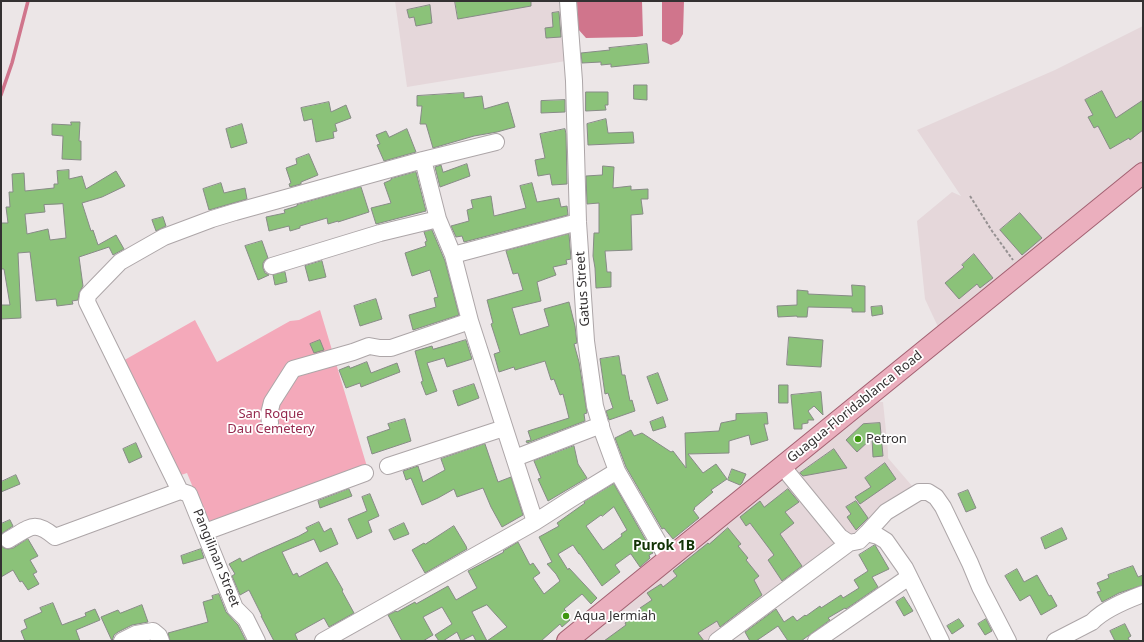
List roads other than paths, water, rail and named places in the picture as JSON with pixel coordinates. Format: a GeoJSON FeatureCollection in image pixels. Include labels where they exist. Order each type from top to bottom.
{"type":"FeatureCollection","features":[{"type":"Feature","properties":{"kind":"main road","name":"Guagua-Floridablanca Road"},"geometry":{"type":"LineString","coordinates":[[567,641],[1022,273],[1143,173]]}},
{"type":"Feature","properties":{"kind":"street","name":"Gatus Street"},"geometry":{"type":"LineString","coordinates":[[568,1],[574,81],[578,222],[586,341],[595,406],[617,471],[668,559]]}},
{"type":"Feature","properties":{"kind":"street","name":"Pangilinan Street"},"geometry":{"type":"LineString","coordinates":[[257,641],[246,619],[234,608],[205,532],[87,302],[88,295],[120,262],[164,238],[230,214],[423,160],[496,142]]}},
{"type":"Feature","properties":{"kind":"street"},"geometry":{"type":"LineString","coordinates":[[423,160],[438,219],[453,255],[470,321],[535,522]]}},
{"type":"Feature","properties":{"kind":"street"},"geometry":{"type":"LineString","coordinates":[[272,266],[380,233],[438,219]]}},
{"type":"Feature","properties":{"kind":"street"},"geometry":{"type":"LineString","coordinates":[[453,255],[578,222]]}},
{"type":"Feature","properties":{"kind":"street"},"geometry":{"type":"LineString","coordinates":[[270,423],[269,414],[272,402],[294,369],[369,346],[391,348],[470,321]]}},
{"type":"Feature","properties":{"kind":"street"},"geometry":{"type":"LineString","coordinates":[[515,458],[601,425]]}},
{"type":"Feature","properties":{"kind":"street"},"geometry":{"type":"LineString","coordinates":[[388,466],[504,428]]}},
{"type":"Feature","properties":{"kind":"street"},"geometry":{"type":"LineString","coordinates":[[782,466],[840,537],[849,543]]}},
{"type":"Feature","properties":{"kind":"street"},"geometry":{"type":"LineString","coordinates":[[323,641],[535,522],[617,471]]}},
{"type":"Feature","properties":{"kind":"street"},"geometry":{"type":"LineString","coordinates":[[205,532],[366,473]]}},
{"type":"Feature","properties":{"kind":"street"},"geometry":{"type":"LineString","coordinates":[[8,540],[32,526],[41,527],[54,537],[185,492]]}},
{"type":"Feature","properties":{"kind":"street"},"geometry":{"type":"LineString","coordinates":[[716,641],[849,543],[859,541],[886,512],[919,492],[928,492],[936,497],[943,507],[980,587],[1008,641]]}},
{"type":"Feature","properties":{"kind":"street"},"geometry":{"type":"LineString","coordinates":[[867,533],[878,536],[886,541],[905,568],[937,640]]}},
{"type":"Feature","properties":{"kind":"street"},"geometry":{"type":"LineString","coordinates":[[816,641],[910,577]]}},
{"type":"Feature","properties":{"kind":"street"},"geometry":{"type":"LineString","coordinates":[[1055,641],[1092,622],[1097,617],[1109,610],[1143,594]]}},
{"type":"Feature","properties":{"kind":"street"},"geometry":{"type":"LineString","coordinates":[[122,641],[136,634],[153,631],[159,636],[161,641]]}},
{"type":"Feature","properties":{"kind":"waterway"},"geometry":{"type":"LineString","coordinates":[[1,95],[12,63],[28,1]]}},
{"type":"Feature","properties":{"kind":"place","name":"Petron"},"geometry":{"type":"Point","coordinates":[858,439]}},
{"type":"Feature","properties":{"kind":"place","name":"Aqua Jermiah"},"geometry":{"type":"Point","coordinates":[566,616]}},
{"type":"Feature","properties":{"kind":"district","name":"Purok 1B"},"geometry":{"type":"Point","coordinates":[664,546]}},
{"type":"Feature","properties":{"kind":"park label","name":"San Roque Dau Cemetery"},"geometry":{"type":"Point","coordinates":[271,422]}}]}
